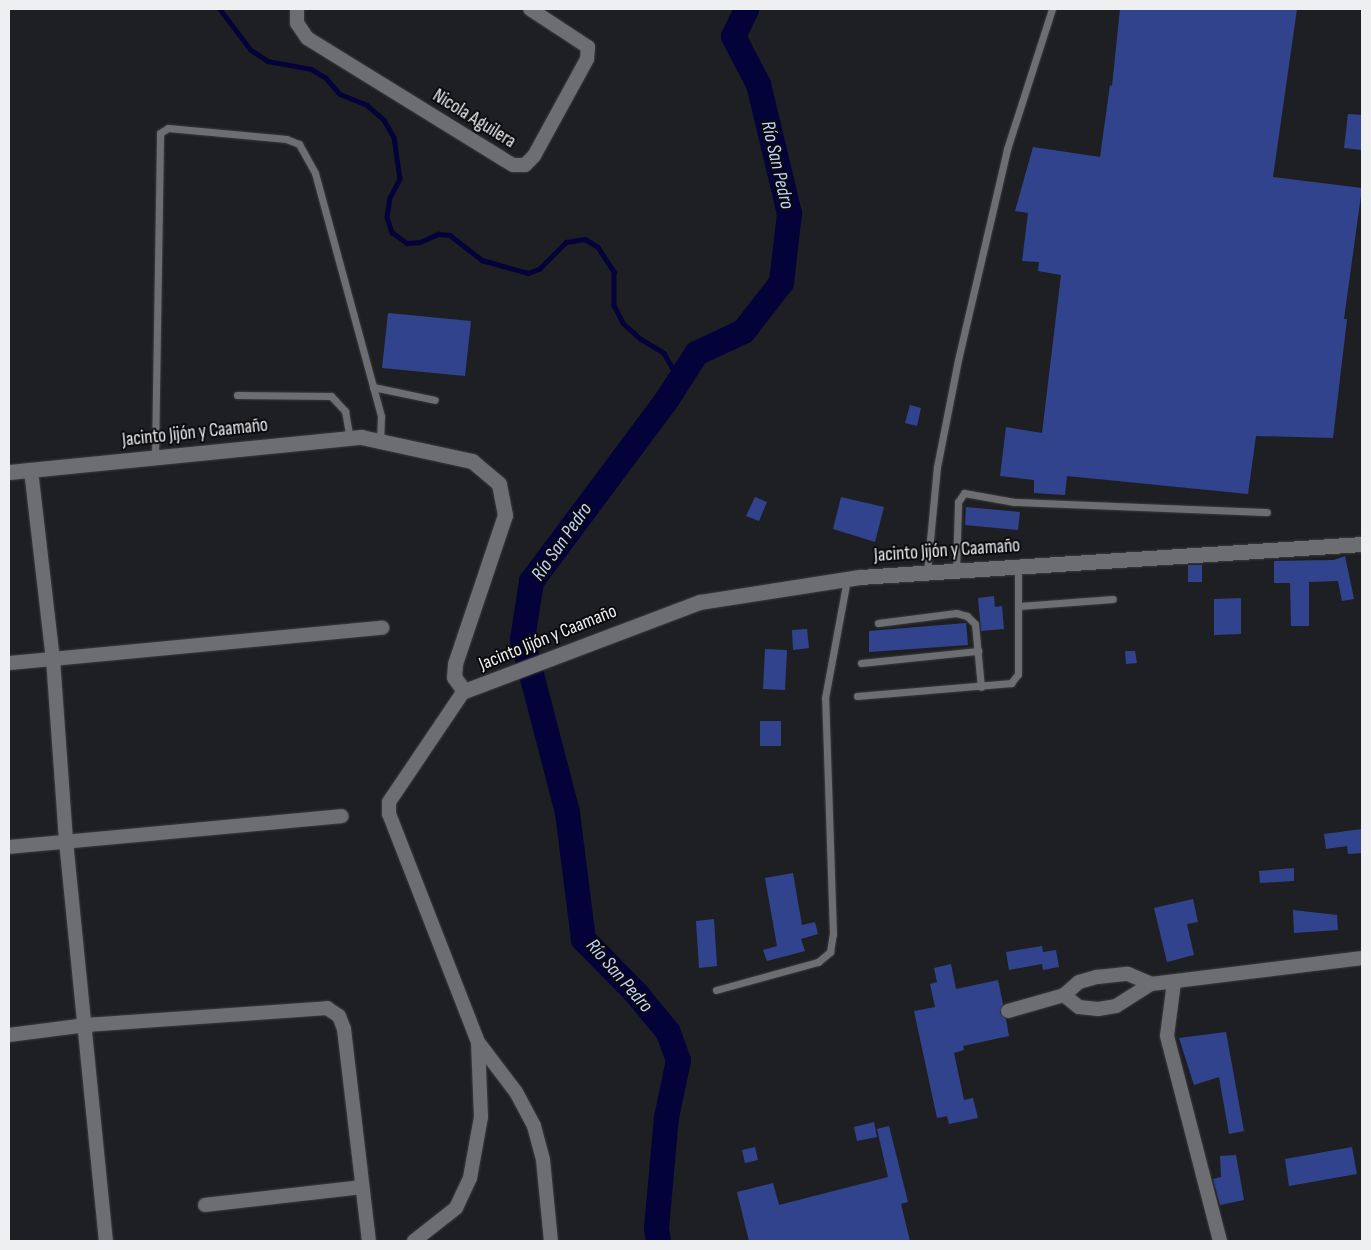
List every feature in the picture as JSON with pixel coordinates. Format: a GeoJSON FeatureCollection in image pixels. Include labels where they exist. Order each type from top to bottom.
{"type":"FeatureCollection","features":[{"type":"Feature","properties":{"kind":"street","name":"Nicola Aguilera"},"geometry":{"type":"LineString","coordinates":[[296,10],[297,23],[307,38],[513,165],[525,165],[534,156],[587,59],[588,47],[530,9]]}},
{"type":"Feature","properties":{"kind":"street","name":"Jacinto Jijón y Caamaño"},"geometry":{"type":"LineString","coordinates":[[9,472],[350,438],[380,441],[472,461],[499,484],[505,515],[455,664],[454,677],[464,690],[481,687],[576,646],[700,602],[848,579],[927,572],[1362,544]]}},
{"type":"Feature","properties":{"kind":"street"},"geometry":{"type":"LineString","coordinates":[[31,470],[53,659],[66,841],[86,1025],[106,1241]]}},
{"type":"Feature","properties":{"kind":"street"},"geometry":{"type":"LineString","coordinates":[[9,664],[382,628]]}},
{"type":"Feature","properties":{"kind":"street"},"geometry":{"type":"LineString","coordinates":[[464,690],[389,802],[390,814],[478,1042],[516,1092],[534,1126],[543,1160],[551,1241]]}},
{"type":"Feature","properties":{"kind":"street"},"geometry":{"type":"LineString","coordinates":[[9,847],[342,816]]}},
{"type":"Feature","properties":{"kind":"street"},"geometry":{"type":"LineString","coordinates":[[1064,995],[1079,1006],[1098,1009],[1116,1006],[1151,984],[1362,958]]}},
{"type":"Feature","properties":{"kind":"street"},"geometry":{"type":"LineString","coordinates":[[1008,1011],[1064,995],[1079,982],[1119,974],[1136,977],[1151,984]]}},
{"type":"Feature","properties":{"kind":"street"},"geometry":{"type":"LineString","coordinates":[[1174,982],[1167,1036],[1220,1241]]}},
{"type":"Feature","properties":{"kind":"street"},"geometry":{"type":"LineString","coordinates":[[9,1035],[86,1025],[327,1008],[339,1016],[344,1029],[369,1241]]}},
{"type":"Feature","properties":{"kind":"street"},"geometry":{"type":"LineString","coordinates":[[414,1241],[456,1208],[470,1178],[481,1117],[478,1042]]}},
{"type":"Feature","properties":{"kind":"street"},"geometry":{"type":"LineString","coordinates":[[205,1205],[362,1187]]}},
{"type":"Feature","properties":{"kind":"lane"},"geometry":{"type":"LineString","coordinates":[[927,572],[937,468],[958,360],[1007,149],[1052,9]]}},
{"type":"Feature","properties":{"kind":"lane"},"geometry":{"type":"LineString","coordinates":[[155,458],[162,129],[286,139],[299,144],[315,173],[380,416],[380,441]]}},
{"type":"Feature","properties":{"kind":"lane"},"geometry":{"type":"LineString","coordinates":[[372,387],[434,400]]}},
{"type":"Feature","properties":{"kind":"lane"},"geometry":{"type":"LineString","coordinates":[[237,395],[331,396],[345,411],[350,438]]}},
{"type":"Feature","properties":{"kind":"lane"},"geometry":{"type":"LineString","coordinates":[[956,571],[958,502],[964,493],[1014,502],[1267,512]]}},
{"type":"Feature","properties":{"kind":"lane"},"geometry":{"type":"LineString","coordinates":[[857,696],[982,687],[1011,683],[1018,674],[1018,566]]}},
{"type":"Feature","properties":{"kind":"lane"},"geometry":{"type":"LineString","coordinates":[[716,990],[818,962],[830,952],[833,934],[825,698],[848,579]]}},
{"type":"Feature","properties":{"kind":"lane"},"geometry":{"type":"LineString","coordinates":[[1019,606],[1113,599]]}},
{"type":"Feature","properties":{"kind":"lane"},"geometry":{"type":"LineString","coordinates":[[878,623],[956,612],[967,616],[975,624],[982,687]]}},
{"type":"Feature","properties":{"kind":"lane"},"geometry":{"type":"LineString","coordinates":[[861,663],[978,652]]}},
{"type":"Feature","properties":{"kind":"building"},"geometry":{"type":"Polygon","coordinates":[[[1120,9],[1297,9],[1273,177],[1362,188],[1344,319],[1347,319],[1333,438],[1256,436],[1248,494],[1067,476],[1065,495],[1034,493],[1034,480],[1000,476],[1006,427],[1042,433],[1061,275],[1038,271],[1039,262],[1022,261],[1028,213],[1015,211],[1033,147],[1100,157],[1110,85],[1112,86],[1120,9]]]}},
{"type":"Feature","properties":{"kind":"building"},"geometry":{"type":"Polygon","coordinates":[[[1348,114],[1362,115],[1362,150],[1344,148],[1348,114]]]}},
{"type":"Feature","properties":{"kind":"building"},"geometry":{"type":"Polygon","coordinates":[[[388,313],[471,321],[465,376],[382,368],[388,313]]]}},
{"type":"Feature","properties":{"kind":"building"},"geometry":{"type":"Polygon","coordinates":[[[910,405],[921,408],[917,426],[905,423],[910,405]]]}},
{"type":"Feature","properties":{"kind":"building"},"geometry":{"type":"Polygon","coordinates":[[[755,497],[767,502],[759,521],[746,516],[755,497]]]}},
{"type":"Feature","properties":{"kind":"building"},"geometry":{"type":"Polygon","coordinates":[[[841,497],[884,507],[875,542],[833,529],[841,497]]]}},
{"type":"Feature","properties":{"kind":"building"},"geometry":{"type":"Polygon","coordinates":[[[966,507],[1020,512],[1018,530],[965,525],[966,507]]]}},
{"type":"Feature","properties":{"kind":"building"},"geometry":{"type":"Polygon","coordinates":[[[1345,556],[1354,599],[1342,601],[1338,581],[1309,582],[1309,626],[1291,626],[1290,583],[1274,583],[1274,561],[1334,560],[1345,556]]]}},
{"type":"Feature","properties":{"kind":"building"},"geometry":{"type":"Polygon","coordinates":[[[1188,565],[1202,565],[1202,582],[1188,582],[1188,565]]]}},
{"type":"Feature","properties":{"kind":"building"},"geometry":{"type":"Polygon","coordinates":[[[994,596],[995,607],[1002,606],[1004,629],[981,631],[978,598],[994,596]]]}},
{"type":"Feature","properties":{"kind":"building"},"geometry":{"type":"Polygon","coordinates":[[[1241,598],[1241,634],[1214,635],[1214,599],[1241,598]]]}},
{"type":"Feature","properties":{"kind":"building"},"geometry":{"type":"Polygon","coordinates":[[[966,623],[968,645],[869,652],[869,631],[966,623]]]}},
{"type":"Feature","properties":{"kind":"building"},"geometry":{"type":"Polygon","coordinates":[[[807,629],[809,648],[793,650],[792,630],[807,629]]]}},
{"type":"Feature","properties":{"kind":"building"},"geometry":{"type":"Polygon","coordinates":[[[765,649],[787,650],[785,690],[763,689],[765,649]]]}},
{"type":"Feature","properties":{"kind":"building"},"geometry":{"type":"Polygon","coordinates":[[[1125,651],[1135,651],[1137,663],[1126,664],[1125,651]]]}},
{"type":"Feature","properties":{"kind":"building"},"geometry":{"type":"Polygon","coordinates":[[[760,721],[781,721],[781,746],[760,746],[760,721]]]}},
{"type":"Feature","properties":{"kind":"building"},"geometry":{"type":"Polygon","coordinates":[[[1362,829],[1362,853],[1348,854],[1347,846],[1326,849],[1324,834],[1362,829]]]}},
{"type":"Feature","properties":{"kind":"building"},"geometry":{"type":"Polygon","coordinates":[[[1294,868],[1294,881],[1260,883],[1259,871],[1294,868]]]}},
{"type":"Feature","properties":{"kind":"building"},"geometry":{"type":"Polygon","coordinates":[[[793,873],[802,925],[815,922],[818,934],[801,939],[805,951],[767,961],[763,950],[777,946],[765,878],[793,873]]]}},
{"type":"Feature","properties":{"kind":"building"},"geometry":{"type":"Polygon","coordinates":[[[1193,899],[1198,922],[1187,924],[1194,955],[1167,962],[1154,908],[1193,899]]]}},
{"type":"Feature","properties":{"kind":"building"},"geometry":{"type":"Polygon","coordinates":[[[1293,910],[1337,915],[1338,930],[1294,933],[1293,910]]]}},
{"type":"Feature","properties":{"kind":"building"},"geometry":{"type":"Polygon","coordinates":[[[714,919],[717,966],[699,968],[696,921],[714,919]]]}},
{"type":"Feature","properties":{"kind":"building"},"geometry":{"type":"Polygon","coordinates":[[[1042,946],[1043,952],[1056,950],[1059,967],[1043,970],[1042,964],[1009,970],[1006,952],[1042,946]]]}},
{"type":"Feature","properties":{"kind":"building"},"geometry":{"type":"Polygon","coordinates":[[[951,964],[956,989],[998,980],[1003,1004],[1000,1013],[1006,1019],[1009,1036],[963,1046],[964,1050],[954,1053],[964,1100],[973,1098],[978,1118],[949,1124],[947,1116],[937,1118],[914,1011],[935,1007],[930,984],[937,982],[934,968],[951,964]]]}},
{"type":"Feature","properties":{"kind":"building"},"geometry":{"type":"Polygon","coordinates":[[[1226,1032],[1244,1131],[1229,1134],[1219,1077],[1194,1085],[1179,1038],[1226,1032]]]}},
{"type":"Feature","properties":{"kind":"building"},"geometry":{"type":"Polygon","coordinates":[[[874,1122],[877,1137],[857,1141],[854,1127],[874,1122]]]}},
{"type":"Feature","properties":{"kind":"building"},"geometry":{"type":"Polygon","coordinates":[[[889,1126],[908,1202],[901,1204],[910,1241],[749,1241],[737,1192],[773,1183],[779,1205],[888,1177],[877,1129],[889,1126]]]}},
{"type":"Feature","properties":{"kind":"building"},"geometry":{"type":"Polygon","coordinates":[[[755,1147],[758,1160],[745,1163],[742,1150],[755,1147]]]}},
{"type":"Feature","properties":{"kind":"building"},"geometry":{"type":"Polygon","coordinates":[[[1352,1147],[1357,1174],[1289,1186],[1285,1159],[1352,1147]]]}},
{"type":"Feature","properties":{"kind":"building"},"geometry":{"type":"Polygon","coordinates":[[[1236,1155],[1244,1200],[1220,1205],[1213,1179],[1221,1177],[1220,1156],[1236,1155]]]}},
{"type":"Feature","properties":{"kind":"waterway"},"geometry":{"type":"LineString","coordinates":[[220,9],[251,50],[268,61],[311,69],[326,78],[340,94],[367,105],[384,120],[394,137],[400,179],[390,198],[387,217],[392,232],[407,243],[420,242],[438,234],[450,235],[482,260],[528,273],[539,269],[566,242],[585,239],[598,247],[614,272],[614,305],[623,323],[641,339],[664,353],[679,379]]}},
{"type":"Feature","properties":{"kind":"waterway","name":"Río San Pedro"},"geometry":{"type":"LineString","coordinates":[[658,1241],[656,1228],[666,1117],[678,1060],[668,1032],[636,993],[583,939],[567,812],[522,639],[531,581],[666,400],[696,353],[743,331],[781,282],[789,213],[758,84],[733,36],[746,9]]}}]}
